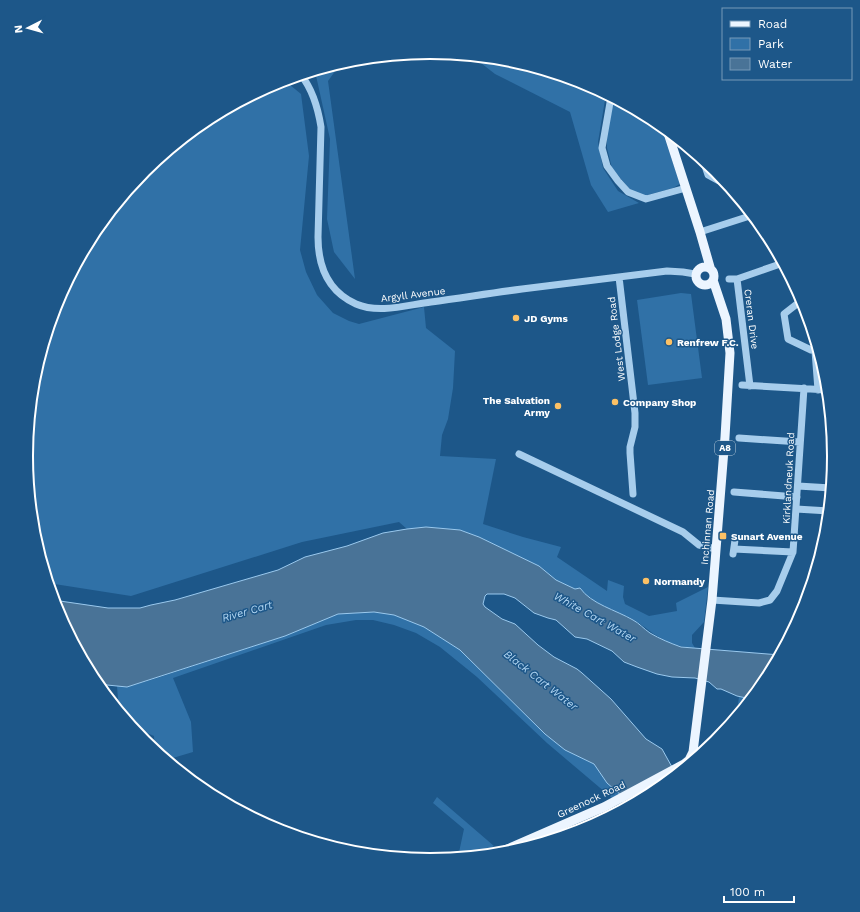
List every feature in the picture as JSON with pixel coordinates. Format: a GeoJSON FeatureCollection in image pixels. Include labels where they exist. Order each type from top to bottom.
{"type":"FeatureCollection","features":[{"type":"Feature","properties":{"kind":"main road"},"geometry":{"type":"LineString","coordinates":[[670,140],[700,232],[706,257],[706,267]]}},
{"type":"Feature","properties":{"kind":"main road"},"geometry":{"type":"LineString","coordinates":[[706,267],[714,272],[710,282],[698,282],[695,274],[699,268],[706,267]]}},
{"type":"Feature","properties":{"kind":"main road","name":"Inchinnan Road"},"geometry":{"type":"LineString","coordinates":[[693,753],[712,600],[726,437],[730,353],[728,326],[719,297],[710,282]]}},
{"type":"Feature","properties":{"kind":"main road","name":"Greenock Road"},"geometry":{"type":"LineString","coordinates":[[526,841],[614,802],[673,771]]}},
{"type":"Feature","properties":{"kind":"street","name":"Argyll Avenue"},"geometry":{"type":"LineString","coordinates":[[304,80],[313,95],[318,110],[321,127],[318,237],[318,251],[321,266],[328,280],[338,292],[356,304],[366,307],[390,308],[522,289],[667,271],[695,274]]}},
{"type":"Feature","properties":{"kind":"street"},"geometry":{"type":"LineString","coordinates":[[610,102],[602,148],[607,166],[618,181],[628,192],[646,199],[686,188]]}},
{"type":"Feature","properties":{"kind":"street"},"geometry":{"type":"LineString","coordinates":[[707,171],[708,176],[715,179]]}},
{"type":"Feature","properties":{"kind":"street"},"geometry":{"type":"LineString","coordinates":[[700,232],[747,217]]}},
{"type":"Feature","properties":{"kind":"street"},"geometry":{"type":"LineString","coordinates":[[729,279],[737,278],[778,265]]}},
{"type":"Feature","properties":{"kind":"street","name":"West Lodge Road"},"geometry":{"type":"LineString","coordinates":[[619,277],[635,413],[635,427],[630,447],[633,494]]}},
{"type":"Feature","properties":{"kind":"street","name":"Creran Drive"},"geometry":{"type":"LineString","coordinates":[[737,278],[750,386]]}},
{"type":"Feature","properties":{"kind":"street"},"geometry":{"type":"LineString","coordinates":[[797,304],[784,314],[788,339],[812,350]]}},
{"type":"Feature","properties":{"kind":"street"},"geometry":{"type":"LineString","coordinates":[[817,370],[818,390]]}},
{"type":"Feature","properties":{"kind":"street"},"geometry":{"type":"LineString","coordinates":[[742,385],[821,390]]}},
{"type":"Feature","properties":{"kind":"street","name":"Kirklandneuk Road"},"geometry":{"type":"LineString","coordinates":[[712,600],[759,604],[770,600],[793,552],[804,388]]}},
{"type":"Feature","properties":{"kind":"street"},"geometry":{"type":"LineString","coordinates":[[739,438],[800,442]]}},
{"type":"Feature","properties":{"kind":"street"},"geometry":{"type":"LineString","coordinates":[[519,454],[683,532],[699,545],[716,549]]}},
{"type":"Feature","properties":{"kind":"street"},"geometry":{"type":"LineString","coordinates":[[798,486],[826,488]]}},
{"type":"Feature","properties":{"kind":"street"},"geometry":{"type":"LineString","coordinates":[[734,492],[797,496]]}},
{"type":"Feature","properties":{"kind":"street"},"geometry":{"type":"LineString","coordinates":[[796,509],[823,511]]}},
{"type":"Feature","properties":{"kind":"street"},"geometry":{"type":"LineString","coordinates":[[735,540],[734,551],[793,552]]}},
{"type":"Feature","properties":{"kind":"green space"},"geometry":{"type":"Polygon","coordinates":[[[479,62],[558,80],[605,100],[598,142],[603,168],[618,191],[639,203],[608,212],[591,185],[570,112],[495,74],[479,62]]]}},
{"type":"Feature","properties":{"kind":"green space"},"geometry":{"type":"Polygon","coordinates":[[[335,71],[328,81],[355,279],[334,252],[327,219],[330,139],[316,76],[335,71]]]}},
{"type":"Feature","properties":{"kind":"green space"},"geometry":{"type":"Polygon","coordinates":[[[290,85],[301,94],[309,156],[300,250],[306,272],[317,295],[333,313],[359,324],[424,307],[426,328],[455,351],[453,388],[448,419],[442,435],[440,456],[496,459],[483,524],[561,547],[557,557],[607,591],[608,580],[624,586],[623,597],[625,604],[649,616],[677,611],[676,603],[708,587],[704,622],[692,635],[692,643],[695,648],[678,645],[663,640],[632,619],[597,602],[585,594],[580,588],[575,589],[556,580],[539,566],[479,537],[460,530],[426,527],[407,529],[399,522],[302,542],[131,596],[54,584],[36,508],[33,456],[36,404],[54,328],[63,304],[86,257],[115,214],[149,175],[188,141],[209,126],[254,100],[290,85]]]}},
{"type":"Feature","properties":{"kind":"green space"},"geometry":{"type":"Polygon","coordinates":[[[613,104],[651,126],[664,135],[680,184],[673,188],[644,196],[632,192],[612,168],[607,148],[607,135],[613,104]]]}},
{"type":"Feature","properties":{"kind":"green space","name":"Renfrew F.C."},"geometry":{"type":"Polygon","coordinates":[[[681,293],[691,294],[702,378],[648,385],[637,300],[681,293]]]}},
{"type":"Feature","properties":{"kind":"green space"},"geometry":{"type":"Polygon","coordinates":[[[374,612],[394,615],[424,627],[460,650],[545,734],[565,750],[594,764],[607,783],[621,794],[612,798],[547,743],[477,677],[440,647],[416,633],[394,625],[373,620],[356,620],[326,625],[173,678],[191,722],[193,752],[173,758],[154,742],[154,736],[144,732],[118,702],[117,686],[127,687],[154,679],[285,636],[338,614],[374,612]]]}},
{"type":"Feature","properties":{"kind":"green space"},"geometry":{"type":"Polygon","coordinates":[[[739,697],[745,697],[745,698],[738,707],[739,697]]]}},
{"type":"Feature","properties":{"kind":"green space"},"geometry":{"type":"Polygon","coordinates":[[[437,797],[494,846],[482,850],[459,852],[464,829],[433,803],[437,797]]]}},
{"type":"Feature","properties":{"kind":"water"},"geometry":{"type":"Polygon","coordinates":[[[426,527],[460,530],[479,537],[539,566],[556,580],[575,589],[580,588],[597,603],[635,621],[650,633],[681,647],[774,655],[745,698],[717,689],[709,682],[695,678],[672,677],[657,674],[624,662],[612,651],[587,639],[575,637],[556,620],[534,613],[515,598],[504,594],[487,594],[483,604],[485,607],[502,619],[515,624],[554,657],[582,673],[611,699],[646,739],[662,749],[672,767],[672,771],[624,802],[622,796],[607,783],[594,764],[565,750],[545,734],[460,650],[424,627],[394,615],[374,612],[338,614],[285,636],[127,687],[106,685],[74,632],[60,601],[108,608],[140,608],[175,600],[278,570],[305,557],[347,546],[383,533],[426,527]]]}},
{"type":"Feature","properties":{"kind":"place","name":"JD Gyms"},"geometry":{"type":"Point","coordinates":[516,318]}},
{"type":"Feature","properties":{"kind":"place","name":"Renfrew F.C."},"geometry":{"type":"Point","coordinates":[669,342]}},
{"type":"Feature","properties":{"kind":"place","name":"Company Shop"},"geometry":{"type":"Point","coordinates":[615,402]}},
{"type":"Feature","properties":{"kind":"place","name":"The Salvation Army"},"geometry":{"type":"Point","coordinates":[558,406]}},
{"type":"Feature","properties":{"kind":"place","name":"Sunart Avenue"},"geometry":{"type":"Point","coordinates":[723,536]}},
{"type":"Feature","properties":{"kind":"place","name":"Normandy"},"geometry":{"type":"Point","coordinates":[646,581]}},
{"type":"Feature","properties":{"kind":"water label","name":"River Cart"},"geometry":{"type":"Point","coordinates":[247,611]}},
{"type":"Feature","properties":{"kind":"water label","name":"White Cart Water"},"geometry":{"type":"Point","coordinates":[595,617]}},
{"type":"Feature","properties":{"kind":"water label","name":"Black Cart Water"},"geometry":{"type":"Point","coordinates":[541,680]}}]}
